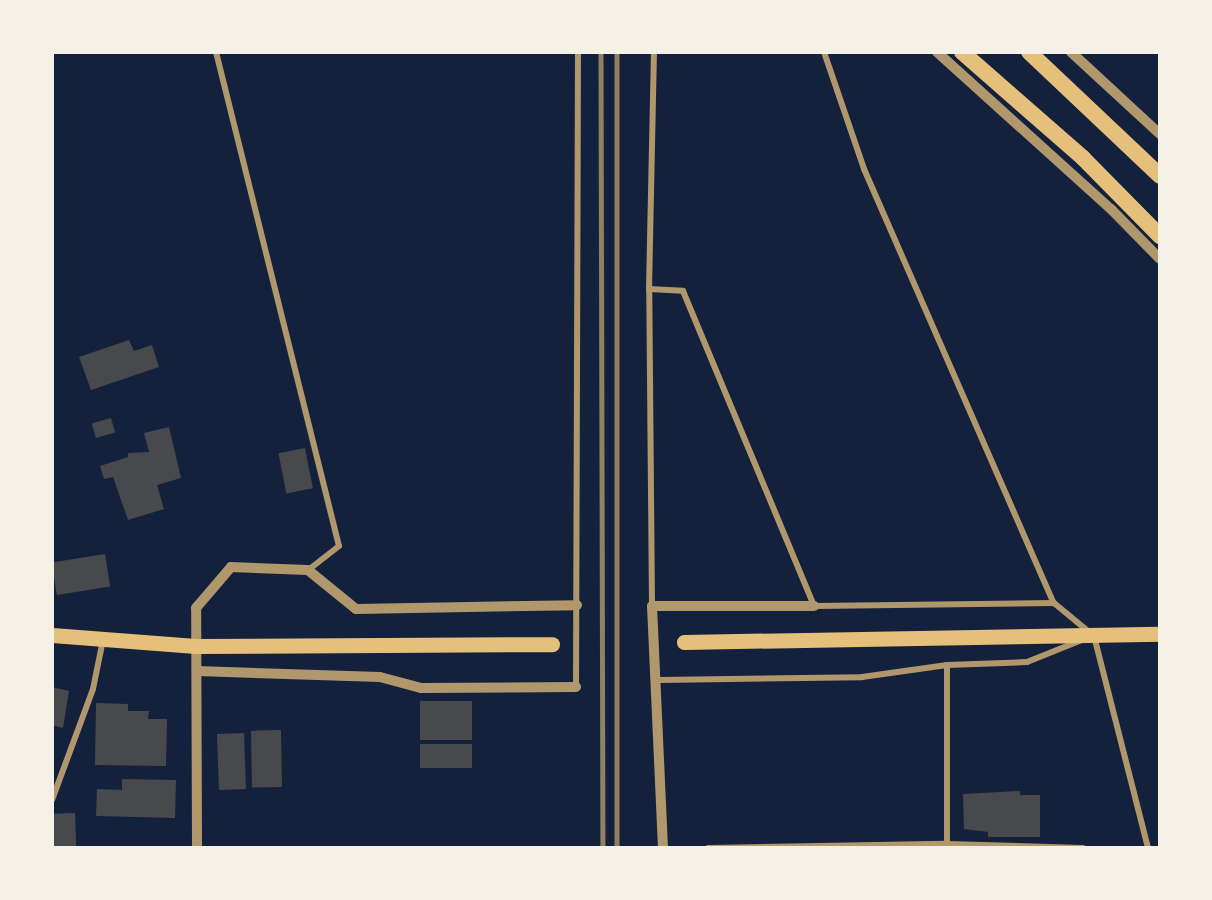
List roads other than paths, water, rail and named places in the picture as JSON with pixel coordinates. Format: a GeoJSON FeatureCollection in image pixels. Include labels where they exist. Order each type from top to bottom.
{"type":"FeatureCollection","features":[{"type":"Feature","properties":{"kind":"highway"},"geometry":{"type":"LineString","coordinates":[[962,52],[1083,158],[1160,237]]}},
{"type":"Feature","properties":{"kind":"highway"},"geometry":{"type":"LineString","coordinates":[[1029,52],[1160,176]]}},
{"type":"Feature","properties":{"kind":"main road"},"geometry":{"type":"LineString","coordinates":[[684,642],[1160,634]]}},
{"type":"Feature","properties":{"kind":"main road"},"geometry":{"type":"LineString","coordinates":[[52,635],[196,646],[552,644]]}},
{"type":"Feature","properties":{"kind":"street"},"geometry":{"type":"LineString","coordinates":[[216,52],[339,546],[308,570]]}},
{"type":"Feature","properties":{"kind":"street"},"geometry":{"type":"LineString","coordinates":[[197,670],[380,677],[421,688],[576,687],[578,52]]}},
{"type":"Feature","properties":{"kind":"street"},"geometry":{"type":"LineString","coordinates":[[654,52],[649,289],[652,672],[659,680],[663,848]]}},
{"type":"Feature","properties":{"kind":"street"},"geometry":{"type":"LineString","coordinates":[[824,52],[864,169],[1054,603],[1094,636],[1148,848]]}},
{"type":"Feature","properties":{"kind":"street"},"geometry":{"type":"LineString","coordinates":[[937,52],[1111,209],[1160,259]]}},
{"type":"Feature","properties":{"kind":"street"},"geometry":{"type":"LineString","coordinates":[[1071,52],[1160,134]]}},
{"type":"Feature","properties":{"kind":"street"},"geometry":{"type":"LineString","coordinates":[[649,289],[683,291],[814,606]]}},
{"type":"Feature","properties":{"kind":"street"},"geometry":{"type":"LineString","coordinates":[[196,848],[196,608],[231,567],[308,570],[356,609],[577,604]]}},
{"type":"Feature","properties":{"kind":"street"},"geometry":{"type":"LineString","coordinates":[[652,606],[1054,603]]}},
{"type":"Feature","properties":{"kind":"street"},"geometry":{"type":"LineString","coordinates":[[659,680],[862,677],[947,665],[1027,662],[1094,636]]}},
{"type":"Feature","properties":{"kind":"street"},"geometry":{"type":"LineString","coordinates":[[52,800],[93,689],[103,639]]}},
{"type":"Feature","properties":{"kind":"street"},"geometry":{"type":"LineString","coordinates":[[947,665],[947,846]]}},
{"type":"Feature","properties":{"kind":"street"},"geometry":{"type":"LineString","coordinates":[[708,848],[947,846],[1083,848]]}},
{"type":"Feature","properties":{"kind":"railway"},"geometry":{"type":"LineString","coordinates":[[601,52],[603,848]]}},
{"type":"Feature","properties":{"kind":"railway"},"geometry":{"type":"LineString","coordinates":[[617,52],[617,848]]}}]}
